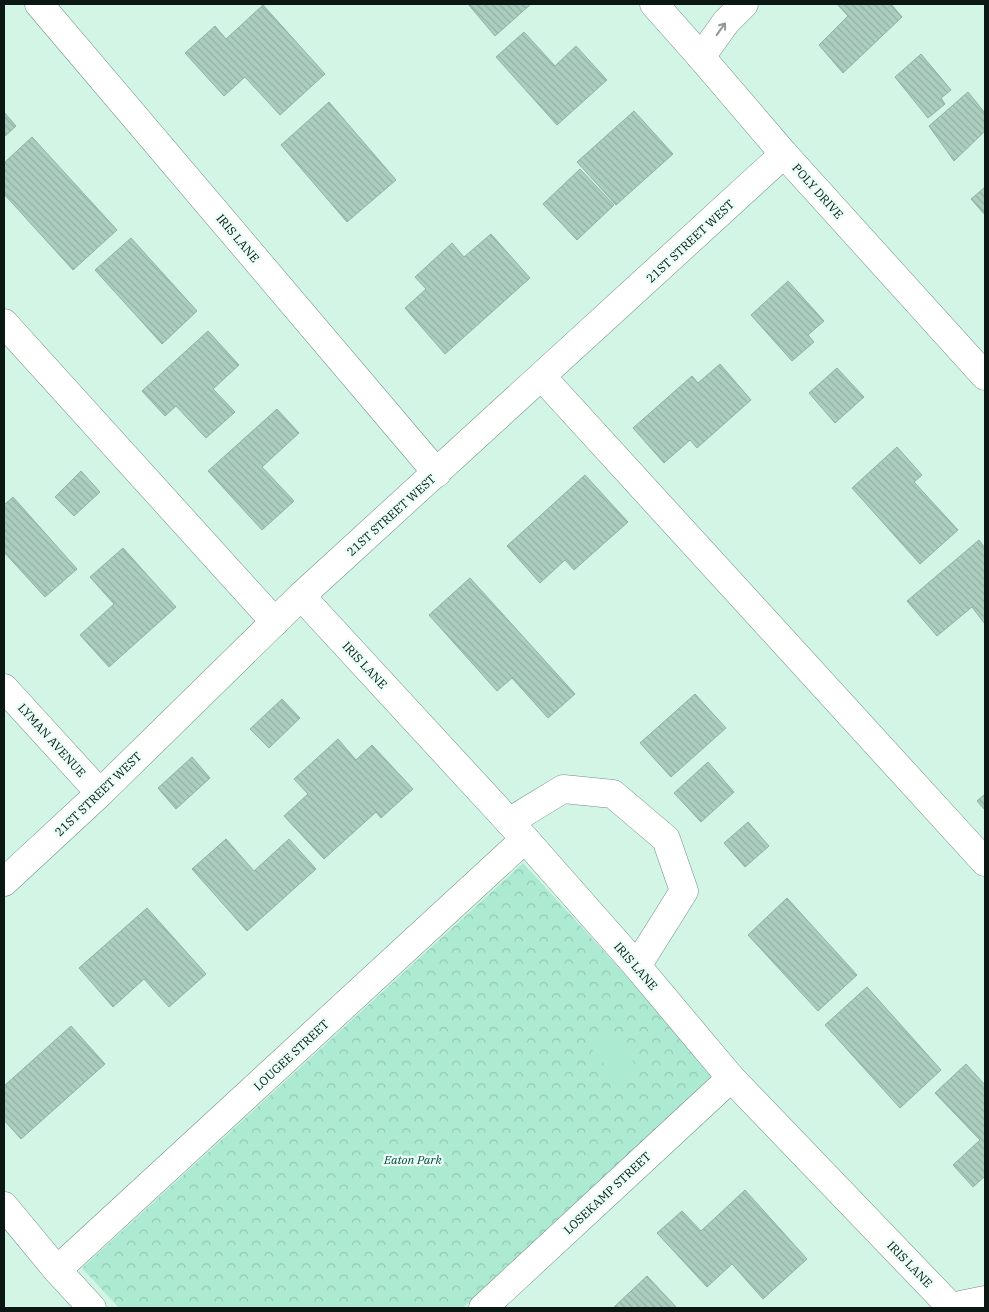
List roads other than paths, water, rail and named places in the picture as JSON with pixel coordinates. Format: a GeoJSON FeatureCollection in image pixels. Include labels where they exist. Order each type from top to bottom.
{"type":"FeatureCollection","features":[{"type":"Feature","properties":{"kind":"street","name":"IRIS LANE"},"geometry":{"type":"LineString","coordinates":[[39,4],[437,473]]}},
{"type":"Feature","properties":{"kind":"street","name":"POLY DRIVE"},"geometry":{"type":"LineString","coordinates":[[654,4],[784,154],[985,376]]}},
{"type":"Feature","properties":{"kind":"street"},"geometry":{"type":"LineString","coordinates":[[701,57],[726,22],[744,4]]}},
{"type":"Feature","properties":{"kind":"street","name":"21ST STREET WEST"},"geometry":{"type":"LineString","coordinates":[[4,882],[100,793],[301,596],[784,154]]}},
{"type":"Feature","properties":{"kind":"street"},"geometry":{"type":"LineString","coordinates":[[4,323],[275,622]]}},
{"type":"Feature","properties":{"kind":"street"},"geometry":{"type":"LineString","coordinates":[[542,377],[985,862]]}},
{"type":"Feature","properties":{"kind":"street","name":"IRIS LANE"},"geometry":{"type":"LineString","coordinates":[[301,596],[517,830],[637,966],[731,1078],[952,1306],[985,1300]]}},
{"type":"Feature","properties":{"kind":"street","name":"LYMAN AVENUE"},"geometry":{"type":"LineString","coordinates":[[4,688],[100,793]]}},
{"type":"Feature","properties":{"kind":"street","name":"LOUGEE STREET"},"geometry":{"type":"LineString","coordinates":[[57,1270],[517,830],[564,789],[613,794],[666,839],[684,891],[637,966]]}},
{"type":"Feature","properties":{"kind":"street","name":"LOSEKAMP STREET"},"geometry":{"type":"LineString","coordinates":[[483,1308],[731,1078]]}},
{"type":"Feature","properties":{"kind":"street"},"geometry":{"type":"LineString","coordinates":[[4,1206],[57,1270],[92,1308]]}},
{"type":"Feature","properties":{"kind":"park label","name":"Eaton Park"},"geometry":{"type":"Point","coordinates":[413,1159]}}]}
